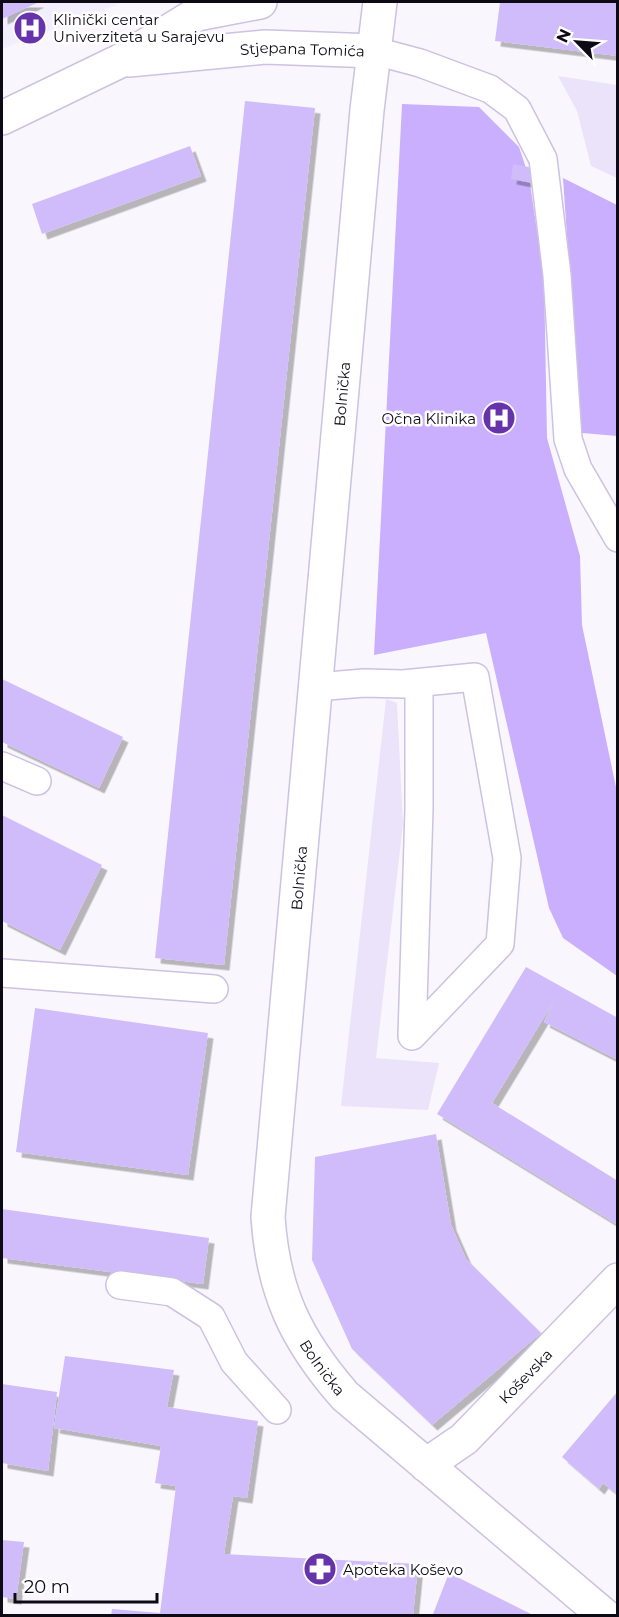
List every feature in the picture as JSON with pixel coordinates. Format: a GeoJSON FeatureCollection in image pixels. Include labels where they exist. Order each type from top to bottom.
{"type":"FeatureCollection","features":[{"type":"Feature","properties":{"kind":"street","name":"Stjepana Tomića"},"geometry":{"type":"LineString","coordinates":[[2,118],[122,60],[204,8],[260,2]]}},
{"type":"Feature","properties":{"kind":"street","name":"Bolnička"},"geometry":{"type":"LineString","coordinates":[[380,2],[268,1217],[270,1245],[275,1270],[297,1330],[315,1362],[345,1396],[605,1616]]}},
{"type":"Feature","properties":{"kind":"street","name":"Stjepana Tomića"},"geometry":{"type":"LineString","coordinates":[[122,60],[265,47],[375,51]]}},
{"type":"Feature","properties":{"kind":"street","name":"Koševska"},"geometry":{"type":"LineString","coordinates":[[426,1465],[464,1439],[618,1280]]}},
{"type":"Feature","properties":{"kind":"lane"},"geometry":{"type":"LineString","coordinates":[[375,51],[420,63],[490,89],[517,110],[543,159],[557,275],[568,439],[578,469],[618,538]]}},
{"type":"Feature","properties":{"kind":"lane"},"geometry":{"type":"LineString","coordinates":[[316,687],[364,682],[419,683],[475,677],[507,858],[500,944],[412,1036],[419,809],[419,683]]}},
{"type":"Feature","properties":{"kind":"lane"},"geometry":{"type":"LineString","coordinates":[[2,766],[37,781]]}},
{"type":"Feature","properties":{"kind":"lane"},"geometry":{"type":"LineString","coordinates":[[2,973],[214,989]]}},
{"type":"Feature","properties":{"kind":"lane"},"geometry":{"type":"LineString","coordinates":[[120,1285],[172,1292],[211,1317],[234,1362],[277,1410]]}},
{"type":"Feature","properties":{"kind":"shaded area","name":"Klinički centar Univerziteta u Sarajevu"},"geometry":{"type":"Polygon","coordinates":[[[2,2],[119,2],[114,6],[2,49],[2,2]]]}},
{"type":"Feature","properties":{"kind":"shaded area"},"geometry":{"type":"Polygon","coordinates":[[[558,76],[617,85],[617,178],[591,166],[577,111],[558,76]]]}},
{"type":"Feature","properties":{"kind":"shaded area","name":"Očna Klinika"},"geometry":{"type":"Polygon","coordinates":[[[402,104],[479,107],[519,147],[529,177],[544,278],[547,438],[580,556],[582,625],[617,792],[617,976],[563,938],[549,908],[486,633],[374,655],[402,104]]]}},
{"type":"Feature","properties":{"kind":"shaded area"},"geometry":{"type":"Polygon","coordinates":[[[563,178],[617,205],[617,436],[571,432],[569,265],[563,178]]]}},
{"type":"Feature","properties":{"kind":"shaded area"},"geometry":{"type":"Polygon","coordinates":[[[386,699],[397,703],[403,824],[376,1058],[439,1063],[428,1110],[341,1106],[386,699]]]}},
{"type":"Feature","properties":{"kind":"building"},"geometry":{"type":"Polygon","coordinates":[[[2,2],[39,2],[2,19],[2,2]]]}},
{"type":"Feature","properties":{"kind":"building"},"geometry":{"type":"Polygon","coordinates":[[[500,2],[618,2],[618,56],[495,41],[500,2]]]}},
{"type":"Feature","properties":{"kind":"building"},"geometry":{"type":"Polygon","coordinates":[[[245,101],[315,108],[224,965],[155,958],[245,101]]]}},
{"type":"Feature","properties":{"kind":"building"},"geometry":{"type":"Polygon","coordinates":[[[190,146],[201,176],[42,234],[32,204],[190,146]]]}},
{"type":"Feature","properties":{"kind":"building"},"geometry":{"type":"Polygon","coordinates":[[[513,164],[533,168],[532,183],[511,179],[513,164]]]}},
{"type":"Feature","properties":{"kind":"building"},"geometry":{"type":"Polygon","coordinates":[[[2,679],[123,737],[99,788],[2,742],[2,679]]]}},
{"type":"Feature","properties":{"kind":"building"},"geometry":{"type":"Polygon","coordinates":[[[2,815],[102,865],[60,950],[2,921],[2,815]]]}},
{"type":"Feature","properties":{"kind":"building"},"geometry":{"type":"Polygon","coordinates":[[[526,967],[618,1018],[618,1060],[544,1022],[555,999],[492,1103],[618,1181],[618,1225],[437,1114],[526,967]]]}},
{"type":"Feature","properties":{"kind":"building"},"geometry":{"type":"Polygon","coordinates":[[[35,1008],[208,1033],[188,1175],[16,1152],[35,1008]]]}},
{"type":"Feature","properties":{"kind":"building"},"geometry":{"type":"Polygon","coordinates":[[[436,1134],[451,1225],[466,1259],[541,1333],[432,1425],[352,1349],[312,1260],[315,1157],[436,1134]]]}},
{"type":"Feature","properties":{"kind":"building"},"geometry":{"type":"Polygon","coordinates":[[[2,1209],[209,1238],[203,1284],[2,1258],[2,1209]]]}},
{"type":"Feature","properties":{"kind":"building"},"geometry":{"type":"Polygon","coordinates":[[[65,1356],[174,1370],[167,1407],[258,1421],[247,1498],[233,1496],[224,1554],[418,1564],[413,1616],[111,1616],[112,1609],[160,1613],[176,1486],[155,1483],[161,1446],[54,1428],[65,1356]]]}},
{"type":"Feature","properties":{"kind":"building"},"geometry":{"type":"Polygon","coordinates":[[[2,1384],[57,1392],[48,1471],[2,1463],[2,1384]]]}},
{"type":"Feature","properties":{"kind":"building"},"geometry":{"type":"Polygon","coordinates":[[[618,1391],[618,1495],[603,1483],[599,1489],[562,1457],[618,1391]]]}},
{"type":"Feature","properties":{"kind":"building"},"geometry":{"type":"Polygon","coordinates":[[[2,1540],[24,1542],[16,1599],[2,1597],[2,1540]]]}},
{"type":"Feature","properties":{"kind":"building"},"geometry":{"type":"Polygon","coordinates":[[[449,1573],[535,1616],[435,1616],[433,1614],[449,1573]]]}},
{"type":"Feature","properties":{"kind":"place","name":"Klinički centar Univerziteta u Sarajevu"},"geometry":{"type":"Point","coordinates":[30,28]}},
{"type":"Feature","properties":{"kind":"place","name":"Očna Klinika"},"geometry":{"type":"Point","coordinates":[499,418]}},
{"type":"Feature","properties":{"kind":"place","name":"Apoteka Koševo"},"geometry":{"type":"Point","coordinates":[320,1569]}}]}
